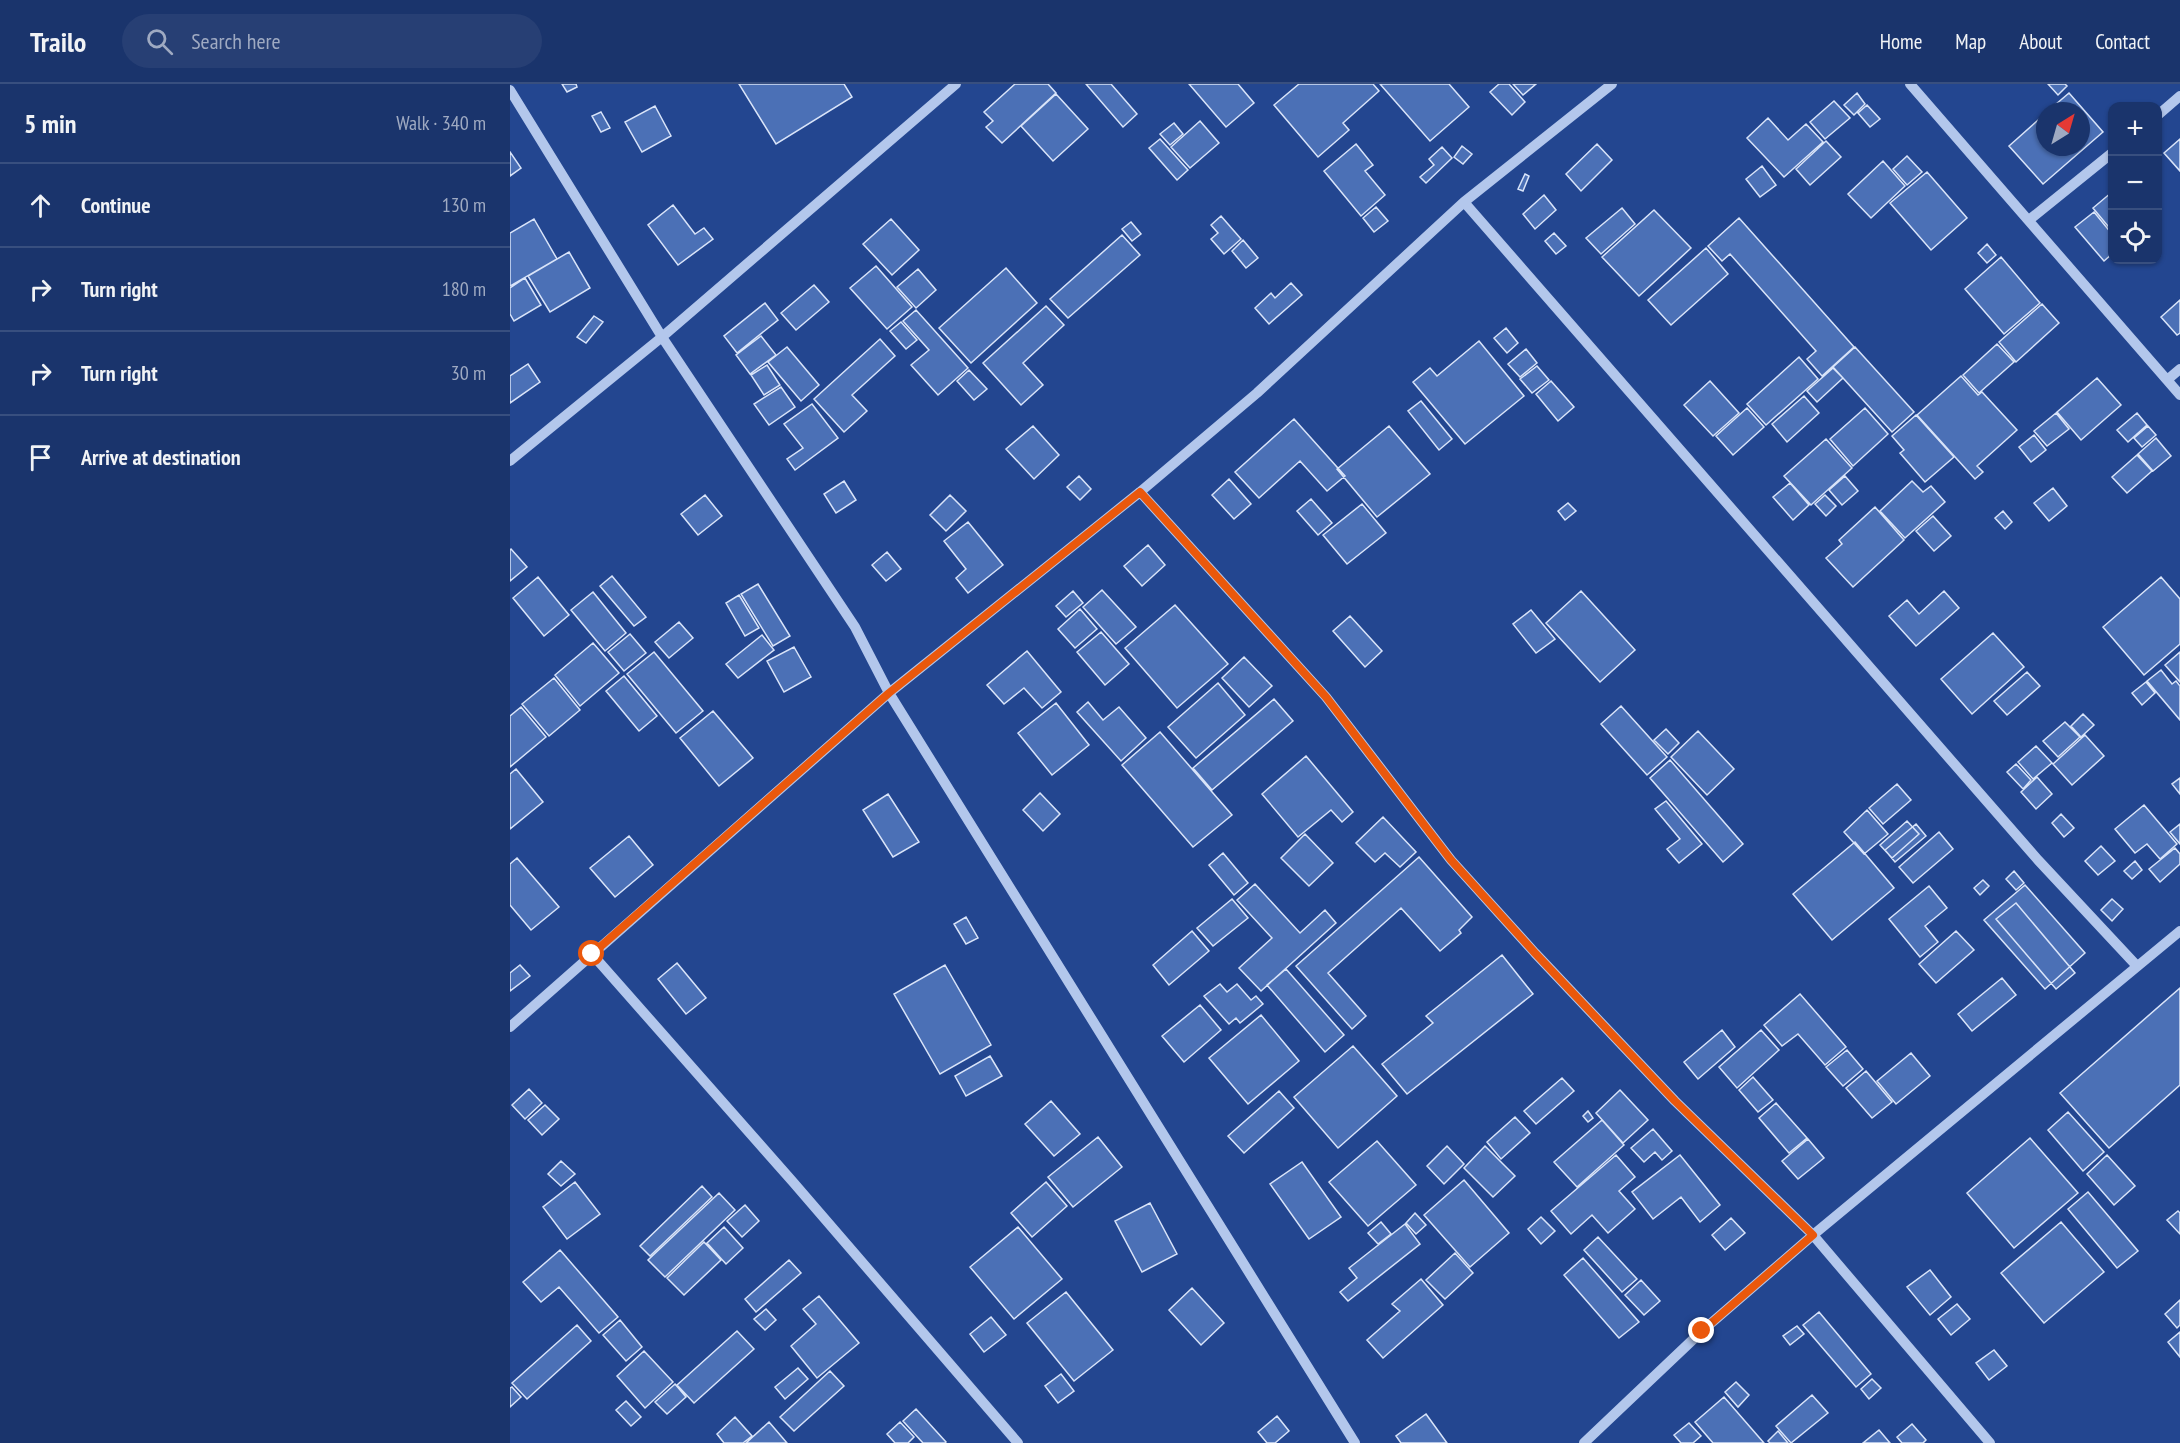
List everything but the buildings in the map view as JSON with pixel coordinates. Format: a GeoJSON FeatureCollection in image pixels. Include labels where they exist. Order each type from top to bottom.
{"type":"FeatureCollection","features":[{"type":"Feature","properties":{"kind":"street"},"geometry":{"type":"LineString","coordinates":[[510,461],[662,337],[954,84]]}},
{"type":"Feature","properties":{"kind":"street"},"geometry":{"type":"LineString","coordinates":[[510,1027],[889,693],[1140,492],[1257,393],[1464,202],[1612,84]]}},
{"type":"Feature","properties":{"kind":"street"},"geometry":{"type":"LineString","coordinates":[[1910,84],[2180,395]]}},
{"type":"Feature","properties":{"kind":"street"},"geometry":{"type":"LineString","coordinates":[[510,90],[662,337],[855,627],[889,693],[1355,1443]]}},
{"type":"Feature","properties":{"kind":"street"},"geometry":{"type":"LineString","coordinates":[[2162,111],[2180,96]]}},
{"type":"Feature","properties":{"kind":"street"},"geometry":{"type":"LineString","coordinates":[[2029,220],[2108,156]]}},
{"type":"Feature","properties":{"kind":"street"},"geometry":{"type":"LineString","coordinates":[[1464,202],[2038,860],[2136,965]]}},
{"type":"Feature","properties":{"kind":"street"},"geometry":{"type":"LineString","coordinates":[[2167,380],[2180,369]]}},
{"type":"Feature","properties":{"kind":"street"},"geometry":{"type":"LineString","coordinates":[[1140,492],[1326,697],[1451,860],[1675,1101],[1813,1235],[1990,1443]]}},
{"type":"Feature","properties":{"kind":"street"},"geometry":{"type":"LineString","coordinates":[[1584,1443],[1702,1331],[1813,1235],[2136,965],[2180,931]]}},
{"type":"Feature","properties":{"kind":"street"},"geometry":{"type":"LineString","coordinates":[[592,954],[1018,1443]]}},
{"type":"Feature","properties":{"kind":"route"},"geometry":{"type":"LineString","coordinates":[[592,954],[889,693],[1140,492],[1326,697],[1451,860],[1535,953],[1675,1101],[1813,1235],[1702,1331]]}}]}
